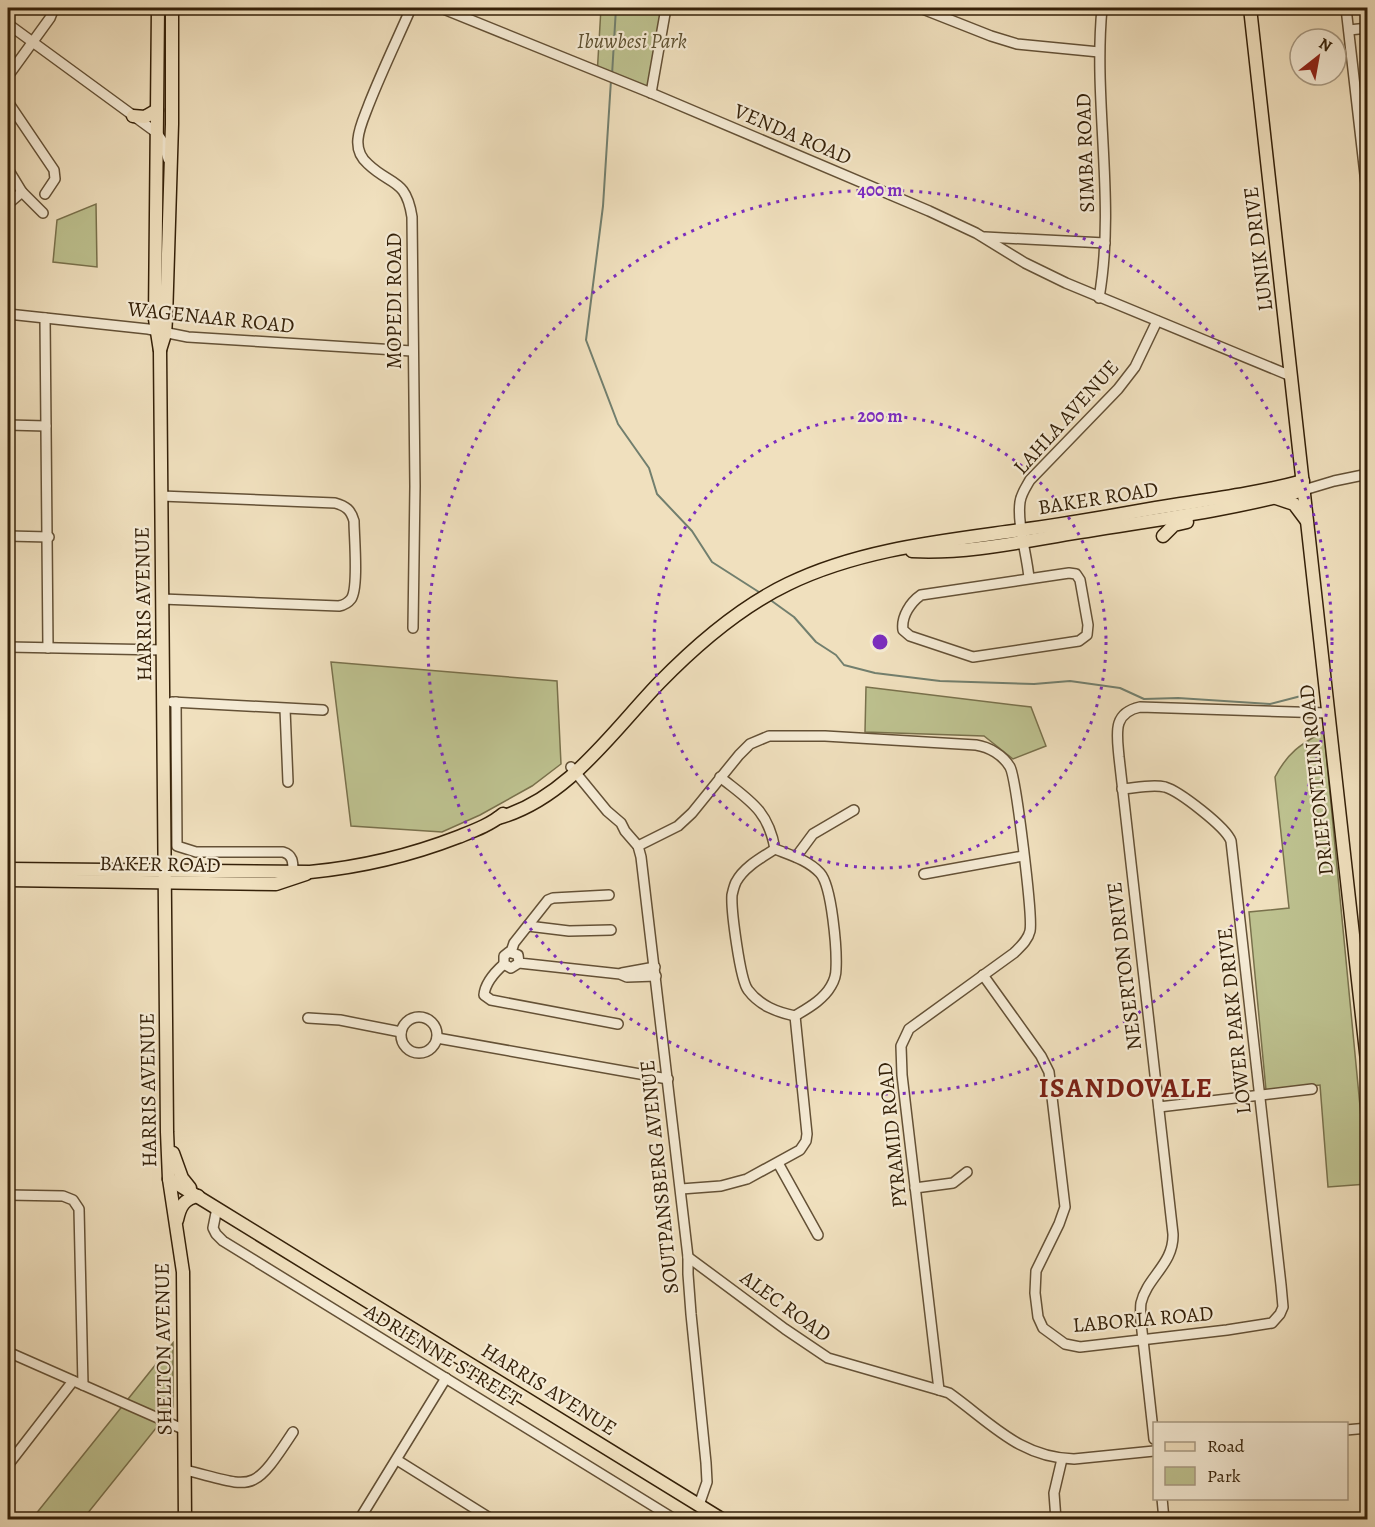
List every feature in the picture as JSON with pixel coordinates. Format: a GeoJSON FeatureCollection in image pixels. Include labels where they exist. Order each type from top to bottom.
{"type":"FeatureCollection","features":[{"type":"Feature","properties":{"kind":"main road","name":"HARRIS AVENUE"},"geometry":{"type":"LineString","coordinates":[[158,8],[157,133],[161,332]]}},
{"type":"Feature","properties":{"kind":"main road","name":"HARRIS AVENUE"},"geometry":{"type":"LineString","coordinates":[[172,8],[170,170],[160,351],[163,650],[170,702],[166,878],[170,1179],[723,1520]]}},
{"type":"Feature","properties":{"kind":"main road","name":"LUNIK DRIVE"},"geometry":{"type":"LineString","coordinates":[[1250,8],[1303,486]]}},
{"type":"Feature","properties":{"kind":"main road"},"geometry":{"type":"LineString","coordinates":[[133,116],[145,117],[157,110]]}},
{"type":"Feature","properties":{"kind":"main road","name":"BAKER ROAD"},"geometry":{"type":"LineString","coordinates":[[1023,535],[1303,486]]}},
{"type":"Feature","properties":{"kind":"main road","name":"BAKER ROAD"},"geometry":{"type":"LineString","coordinates":[[8,880],[166,878],[310,872],[362,866],[410,854],[465,834],[532,803],[573,770],[685,657],[753,604],[823,570],[899,549],[961,538],[1023,535],[1225,508],[1276,498],[1303,486]]}},
{"type":"Feature","properties":{"kind":"main road","name":"DRIEFONTEIN ROAD"},"geometry":{"type":"LineString","coordinates":[[1303,486],[1368,1070]]}},
{"type":"Feature","properties":{"kind":"main road"},"geometry":{"type":"LineString","coordinates":[[1276,498],[1294,504],[1306,521]]}},
{"type":"Feature","properties":{"kind":"main road"},"geometry":{"type":"LineString","coordinates":[[1163,536],[1174,525],[1209,517],[1225,508]]}},
{"type":"Feature","properties":{"kind":"main road","name":"BAKER ROAD"},"geometry":{"type":"LineString","coordinates":[[8,869],[276,884],[310,872]]}},
{"type":"Feature","properties":{"kind":"main road"},"geometry":{"type":"LineString","coordinates":[[168,1143],[182,1178],[198,1196],[182,1204],[177,1224]]}},
{"type":"Feature","properties":{"kind":"main road","name":"SHELTON AVENUE"},"geometry":{"type":"LineString","coordinates":[[170,1179],[183,1272],[185,1520]]}},
{"type":"Feature","properties":{"kind":"street"},"geometry":{"type":"LineString","coordinates":[[8,76],[50,18],[54,8]]}},
{"type":"Feature","properties":{"kind":"street"},"geometry":{"type":"LineString","coordinates":[[404,8],[405,21]]}},
{"type":"Feature","properties":{"kind":"street","name":"MOPEDI ROAD"},"geometry":{"type":"LineString","coordinates":[[411,8],[372,97],[358,141],[360,153],[365,162],[394,181],[409,200],[412,217],[415,486],[413,628]]}},
{"type":"Feature","properties":{"kind":"street","name":"VENDA ROAD"},"geometry":{"type":"LineString","coordinates":[[441,8],[651,93],[919,206],[983,237],[1049,276],[1291,376]]}},
{"type":"Feature","properties":{"kind":"street"},"geometry":{"type":"LineString","coordinates":[[651,93],[666,8]]}},
{"type":"Feature","properties":{"kind":"street"},"geometry":{"type":"LineString","coordinates":[[920,8],[1017,44],[1099,52]]}},
{"type":"Feature","properties":{"kind":"street","name":"SIMBA ROAD"},"geometry":{"type":"LineString","coordinates":[[1099,298],[1105,243],[1105,176],[1099,52],[1102,8]]}},
{"type":"Feature","properties":{"kind":"street"},"geometry":{"type":"LineString","coordinates":[[1346,8],[1368,201]]}},
{"type":"Feature","properties":{"kind":"street"},"geometry":{"type":"LineString","coordinates":[[8,24],[157,133],[166,150],[170,170]]}},
{"type":"Feature","properties":{"kind":"street"},"geometry":{"type":"LineString","coordinates":[[1349,30],[1368,28]]}},
{"type":"Feature","properties":{"kind":"street"},"geometry":{"type":"LineString","coordinates":[[8,102],[54,171],[55,179],[45,194]]}},
{"type":"Feature","properties":{"kind":"street","name":"HARRIS AVENUE"},"geometry":{"type":"LineString","coordinates":[[157,133],[172,105]]}},
{"type":"Feature","properties":{"kind":"street"},"geometry":{"type":"LineString","coordinates":[[8,170],[22,192],[43,213]]}},
{"type":"Feature","properties":{"kind":"street"},"geometry":{"type":"LineString","coordinates":[[8,204],[22,192]]}},
{"type":"Feature","properties":{"kind":"street"},"geometry":{"type":"LineString","coordinates":[[983,237],[1105,243]]}},
{"type":"Feature","properties":{"kind":"street","name":"WAGENAAR ROAD"},"geometry":{"type":"LineString","coordinates":[[8,314],[196,338],[412,351]]}},
{"type":"Feature","properties":{"kind":"street"},"geometry":{"type":"LineString","coordinates":[[45,318],[49,537],[48,648]]}},
{"type":"Feature","properties":{"kind":"street","name":"LAHLA AVENUE"},"geometry":{"type":"LineString","coordinates":[[1023,535],[1020,499],[1030,480],[1118,389],[1135,367],[1157,321]]}},
{"type":"Feature","properties":{"kind":"street"},"geometry":{"type":"LineString","coordinates":[[8,425],[46,426]]}},
{"type":"Feature","properties":{"kind":"street"},"geometry":{"type":"LineString","coordinates":[[1303,486],[1368,474]]}},
{"type":"Feature","properties":{"kind":"street"},"geometry":{"type":"LineString","coordinates":[[161,496],[335,503],[344,506],[352,514],[354,520],[355,561],[353,597],[347,604],[339,606],[162,599]]}},
{"type":"Feature","properties":{"kind":"street","name":"BAKER ROAD"},"geometry":{"type":"LineString","coordinates":[[1023,535],[1029,578]]}},
{"type":"Feature","properties":{"kind":"street"},"geometry":{"type":"LineString","coordinates":[[8,536],[49,537]]}},
{"type":"Feature","properties":{"kind":"street"},"geometry":{"type":"LineString","coordinates":[[1069,573],[1078,576],[1088,630],[1084,639],[1072,643],[973,657],[903,632],[904,615],[921,595],[1029,578],[1069,573]]}},
{"type":"Feature","properties":{"kind":"street"},"geometry":{"type":"LineString","coordinates":[[8,647],[163,650]]}},
{"type":"Feature","properties":{"kind":"street"},"geometry":{"type":"LineString","coordinates":[[293,871],[291,856],[283,852],[196,852],[177,846],[170,702],[323,710]]}},
{"type":"Feature","properties":{"kind":"street","name":"NESERTON DRIVE"},"geometry":{"type":"LineString","coordinates":[[1153,1422],[1140,1311],[1142,1300],[1168,1257],[1173,1241],[1122,789],[1117,732],[1119,722],[1128,710],[1140,706],[1328,713]]}},
{"type":"Feature","properties":{"kind":"street"},"geometry":{"type":"LineString","coordinates":[[285,709],[288,782]]}},
{"type":"Feature","properties":{"kind":"street","name":"PYRAMID ROAD"},"geometry":{"type":"LineString","coordinates":[[638,846],[678,826],[692,813],[750,744],[761,738],[777,735],[981,745],[1002,758],[1012,771],[1030,903],[1030,933],[1023,945],[909,1029],[902,1041],[902,1076],[939,1390]]}},
{"type":"Feature","properties":{"kind":"street"},"geometry":{"type":"LineString","coordinates":[[573,770],[621,823],[638,846]]}},
{"type":"Feature","properties":{"kind":"street"},"geometry":{"type":"LineString","coordinates":[[720,777],[763,814],[771,831],[775,849]]}},
{"type":"Feature","properties":{"kind":"street","name":"LOWER PARK DRIVE"},"geometry":{"type":"LineString","coordinates":[[1122,789],[1156,786],[1169,789],[1216,822],[1229,836],[1239,906],[1282,1301],[1282,1311],[1272,1323]]}},
{"type":"Feature","properties":{"kind":"street"},"geometry":{"type":"LineString","coordinates":[[796,857],[813,834],[854,810]]}},
{"type":"Feature","properties":{"kind":"street","name":"SOUTPANSBERG AVENUE"},"geometry":{"type":"LineString","coordinates":[[638,846],[656,972],[688,1257],[689,1294],[707,1482],[699,1505]]}},
{"type":"Feature","properties":{"kind":"street"},"geometry":{"type":"LineString","coordinates":[[775,849],[806,862],[819,872],[827,887],[837,966],[829,990],[815,1003],[795,1016],[763,1005],[744,986],[736,935],[732,894],[736,881],[748,867],[775,849]]}},
{"type":"Feature","properties":{"kind":"street"},"geometry":{"type":"LineString","coordinates":[[924,874],[1023,856]]}},
{"type":"Feature","properties":{"kind":"street"},"geometry":{"type":"LineString","coordinates":[[504,964],[504,956],[511,952],[514,943],[544,904],[553,898],[609,895]]}},
{"type":"Feature","properties":{"kind":"street"},"geometry":{"type":"LineString","coordinates":[[528,926],[569,931],[611,930]]}},
{"type":"Feature","properties":{"kind":"street"},"geometry":{"type":"LineString","coordinates":[[511,952],[518,955],[519,963]]}},
{"type":"Feature","properties":{"kind":"street"},"geometry":{"type":"LineString","coordinates":[[504,964],[511,968],[519,963],[620,974],[627,977],[656,972]]}},
{"type":"Feature","properties":{"kind":"street"},"geometry":{"type":"LineString","coordinates":[[504,964],[484,990],[485,996],[490,1000],[618,1024]]}},
{"type":"Feature","properties":{"kind":"street","name":"LABORIA ROAD"},"geometry":{"type":"LineString","coordinates":[[982,975],[1041,1056],[1049,1072],[1065,1207],[1034,1277],[1040,1323],[1056,1339],[1074,1347],[1272,1323]]}},
{"type":"Feature","properties":{"kind":"street"},"geometry":{"type":"LineString","coordinates":[[681,1189],[738,1183],[800,1150],[807,1137],[795,1016]]}},
{"type":"Feature","properties":{"kind":"street"},"geometry":{"type":"LineString","coordinates":[[423,1017],[436,1027],[437,1038],[431,1049],[419,1053],[413,1052],[404,1044],[401,1032],[403,1026],[412,1018],[423,1017]]}},
{"type":"Feature","properties":{"kind":"street"},"geometry":{"type":"LineString","coordinates":[[308,1018],[340,1020],[401,1032]]}},
{"type":"Feature","properties":{"kind":"street"},"geometry":{"type":"LineString","coordinates":[[437,1038],[668,1079]]}},
{"type":"Feature","properties":{"kind":"street"},"geometry":{"type":"LineString","coordinates":[[1159,1107],[1312,1089]]}},
{"type":"Feature","properties":{"kind":"street"},"geometry":{"type":"LineString","coordinates":[[778,1163],[818,1235]]}},
{"type":"Feature","properties":{"kind":"street"},"geometry":{"type":"LineString","coordinates":[[915,1188],[953,1183],[967,1172]]}},
{"type":"Feature","properties":{"kind":"street"},"geometry":{"type":"LineString","coordinates":[[8,1195],[63,1196],[73,1200],[80,1212],[83,1385]]}},
{"type":"Feature","properties":{"kind":"street","name":"ADRIENNE STREET"},"geometry":{"type":"LineString","coordinates":[[217,1209],[213,1228],[224,1241],[676,1520]]}},
{"type":"Feature","properties":{"kind":"street","name":"ALEC ROAD"},"geometry":{"type":"LineString","coordinates":[[688,1257],[828,1358],[939,1390]]}},
{"type":"Feature","properties":{"kind":"street"},"geometry":{"type":"LineString","coordinates":[[8,1352],[184,1430]]}},
{"type":"Feature","properties":{"kind":"street"},"geometry":{"type":"LineString","coordinates":[[359,1520],[446,1378]]}},
{"type":"Feature","properties":{"kind":"street"},"geometry":{"type":"LineString","coordinates":[[8,1465],[11,1456],[73,1381]]}},
{"type":"Feature","properties":{"kind":"street"},"geometry":{"type":"LineString","coordinates":[[939,1390],[949,1393],[1018,1445],[1029,1450],[1062,1459],[1085,1459],[1153,1451]]}},
{"type":"Feature","properties":{"kind":"street"},"geometry":{"type":"LineString","coordinates":[[1348,1430],[1368,1428]]}},
{"type":"Feature","properties":{"kind":"street"},"geometry":{"type":"LineString","coordinates":[[185,1470],[233,1483],[260,1478],[293,1432]]}},
{"type":"Feature","properties":{"kind":"street"},"geometry":{"type":"LineString","coordinates":[[1056,1520],[1054,1493],[1062,1459]]}},
{"type":"Feature","properties":{"kind":"street"},"geometry":{"type":"LineString","coordinates":[[397,1460],[494,1520]]}},
{"type":"Feature","properties":{"kind":"street"},"geometry":{"type":"LineString","coordinates":[[1162,1500],[1164,1520]]}},
{"type":"Feature","properties":{"kind":"green space","name":"Ibuwbesi Park"},"geometry":{"type":"Polygon","coordinates":[[[601,8],[671,8],[654,99],[597,76],[601,8]]]}},
{"type":"Feature","properties":{"kind":"green space"},"geometry":{"type":"Polygon","coordinates":[[[96,204],[97,267],[53,262],[57,220],[96,204]]]}},
{"type":"Feature","properties":{"kind":"green space"},"geometry":{"type":"Polygon","coordinates":[[[331,662],[557,681],[561,764],[532,786],[480,815],[442,832],[351,826],[331,662]]]}},
{"type":"Feature","properties":{"kind":"green space"},"geometry":{"type":"Polygon","coordinates":[[[866,687],[1031,707],[1046,746],[1013,759],[984,736],[865,732],[866,687]]]}},
{"type":"Feature","properties":{"kind":"green space"},"geometry":{"type":"Polygon","coordinates":[[[1324,731],[1367,1179],[1367,1184],[1328,1187],[1320,1085],[1266,1090],[1249,912],[1289,908],[1275,777],[1295,750],[1324,731]]]}},
{"type":"Feature","properties":{"kind":"green space"},"geometry":{"type":"Polygon","coordinates":[[[173,1343],[173,1407],[83,1519],[31,1520],[173,1343]]]}},
{"type":"Feature","properties":{"kind":"waterway"},"geometry":{"type":"LineString","coordinates":[[612,75],[616,8]]}},
{"type":"Feature","properties":{"kind":"waterway"},"geometry":{"type":"LineString","coordinates":[[611,80],[603,206],[586,340],[618,424],[649,468],[657,494],[692,531],[712,562],[762,594]]}},
{"type":"Feature","properties":{"kind":"waterway"},"geometry":{"type":"LineString","coordinates":[[769,599],[794,617],[816,642],[836,655],[844,665],[875,673],[940,681],[1034,684],[1070,681],[1120,688],[1144,699],[1178,698],[1270,704],[1301,696]]}},
{"type":"Feature","properties":{"kind":"district","name":"ISANDOVALE"},"geometry":{"type":"Point","coordinates":[1126,1088]}}]}
